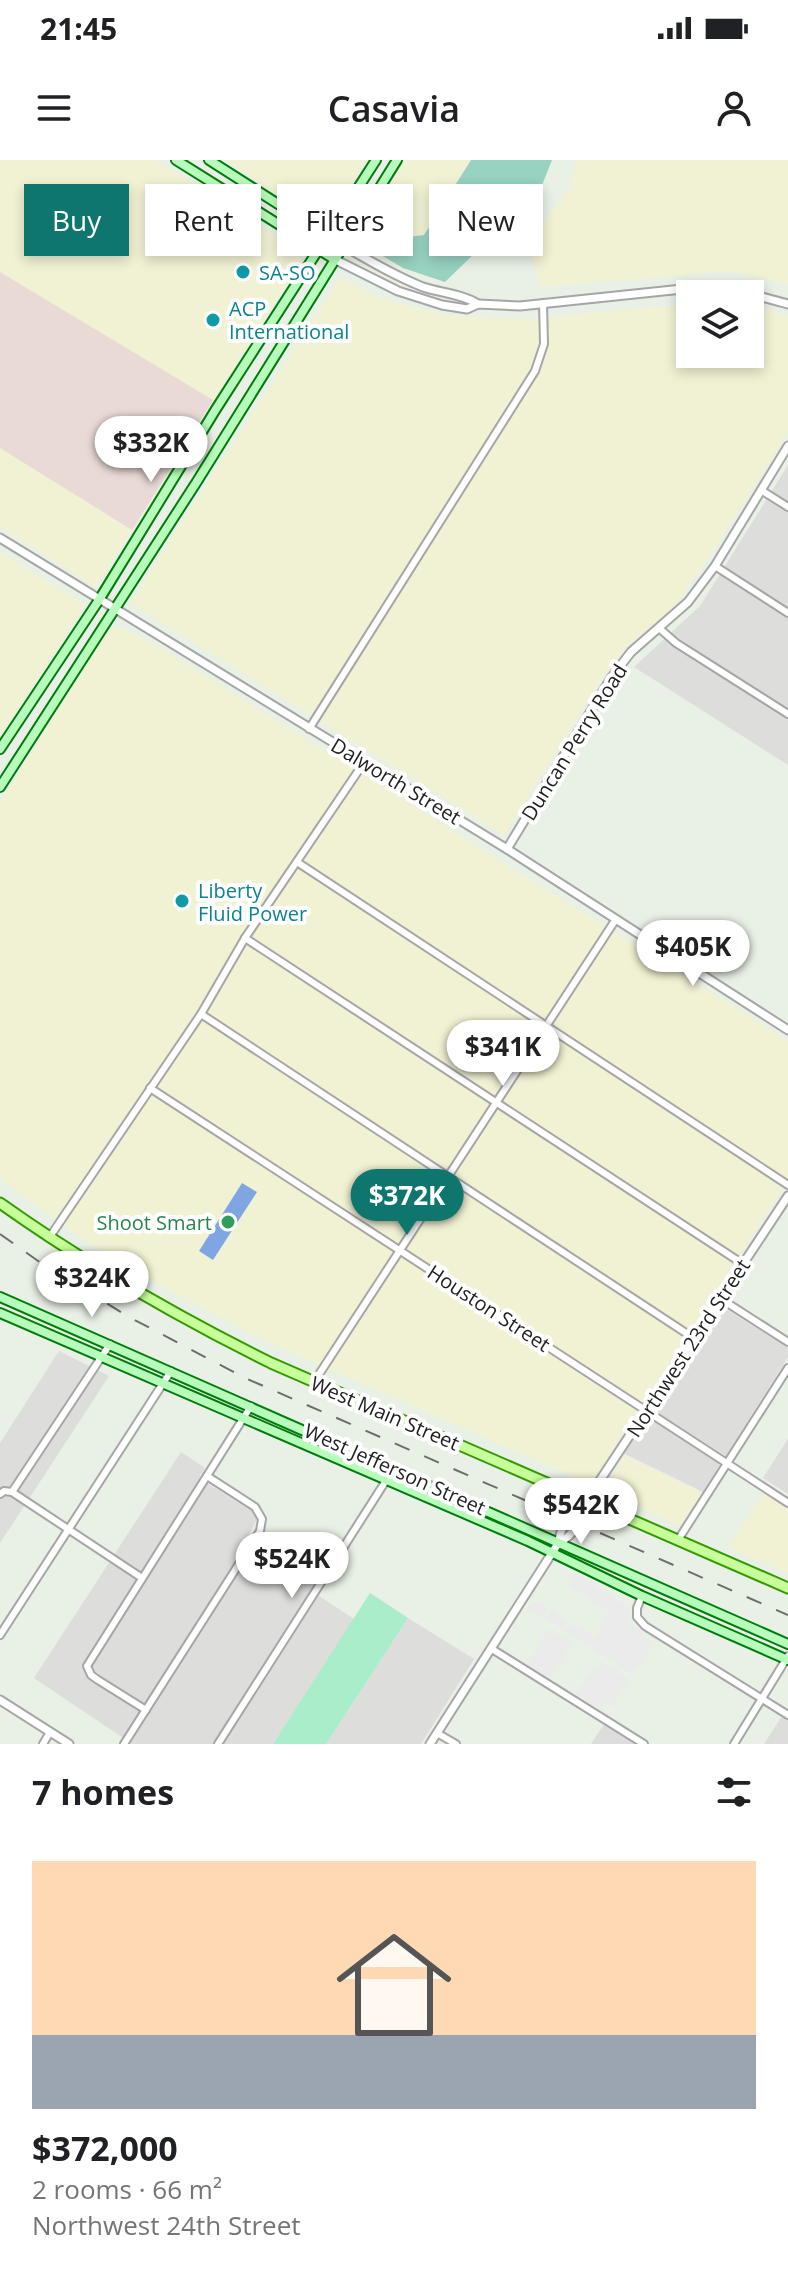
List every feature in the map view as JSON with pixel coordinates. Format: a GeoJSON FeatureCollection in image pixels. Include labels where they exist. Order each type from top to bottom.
{"type":"FeatureCollection","features":[{"type":"Feature","properties":{"kind":"main road"},"geometry":{"type":"LineString","coordinates":[[209,160],[277,203]]}},
{"type":"Feature","properties":{"kind":"main road"},"geometry":{"type":"LineString","coordinates":[[361,184],[376,160]]}},
{"type":"Feature","properties":{"kind":"main road"},"geometry":{"type":"LineString","coordinates":[[382,184],[397,160]]}},
{"type":"Feature","properties":{"kind":"main road"},"geometry":{"type":"LineString","coordinates":[[182,162],[277,222]]}},
{"type":"Feature","properties":{"kind":"main road"},"geometry":{"type":"LineString","coordinates":[[0,749],[99,600],[216,409],[315,256]]}},
{"type":"Feature","properties":{"kind":"main road"},"geometry":{"type":"LineString","coordinates":[[330,256],[334,259]]}},
{"type":"Feature","properties":{"kind":"main road"},"geometry":{"type":"LineString","coordinates":[[0,787],[336,256]]}},
{"type":"Feature","properties":{"kind":"main road","name":"West Main Street"},"geometry":{"type":"LineString","coordinates":[[0,1203],[49,1238],[210,1333],[314,1382],[788,1588]]}},
{"type":"Feature","properties":{"kind":"main road","name":"West Jefferson Street"},"geometry":{"type":"LineString","coordinates":[[0,1297],[788,1644]]}},
{"type":"Feature","properties":{"kind":"main road"},"geometry":{"type":"LineString","coordinates":[[3,1314],[11,1302]]}},
{"type":"Feature","properties":{"kind":"main road","name":"West Jefferson Street"},"geometry":{"type":"LineString","coordinates":[[3,1314],[387,1479],[642,1596],[788,1658]]}},
{"type":"Feature","properties":{"kind":"main road"},"geometry":{"type":"LineString","coordinates":[[75,1346],[82,1332]]}},
{"type":"Feature","properties":{"kind":"main road"},"geometry":{"type":"LineString","coordinates":[[467,1515],[471,1503]]}},
{"type":"Feature","properties":{"kind":"street"},"geometry":{"type":"LineString","coordinates":[[361,256],[387,272],[478,304]]}},
{"type":"Feature","properties":{"kind":"street"},"geometry":{"type":"LineString","coordinates":[[334,259],[373,280],[421,299],[467,309],[478,304],[520,306],[715,288],[736,290],[788,304]]}},
{"type":"Feature","properties":{"kind":"street"},"geometry":{"type":"LineString","coordinates":[[309,729],[535,371],[544,344],[543,303]]}},
{"type":"Feature","properties":{"kind":"street","name":"Duncan Perry Road"},"geometry":{"type":"LineString","coordinates":[[507,849],[611,678],[631,652],[688,602],[715,566],[788,446]]}},
{"type":"Feature","properties":{"kind":"street"},"geometry":{"type":"LineString","coordinates":[[761,490],[788,507]]}},
{"type":"Feature","properties":{"kind":"street","name":"Dalworth Street"},"geometry":{"type":"LineString","coordinates":[[0,538],[507,849],[788,1030]]}},
{"type":"Feature","properties":{"kind":"street"},"geometry":{"type":"LineString","coordinates":[[715,566],[788,613]]}},
{"type":"Feature","properties":{"kind":"street"},"geometry":{"type":"LineString","coordinates":[[659,628],[676,643],[788,714]]}},
{"type":"Feature","properties":{"kind":"street"},"geometry":{"type":"LineString","coordinates":[[49,1238],[201,1014],[245,938],[365,761]]}},
{"type":"Feature","properties":{"kind":"street"},"geometry":{"type":"LineString","coordinates":[[297,862],[788,1185]]}},
{"type":"Feature","properties":{"kind":"street"},"geometry":{"type":"LineString","coordinates":[[314,1382],[616,919]]}},
{"type":"Feature","properties":{"kind":"street"},"geometry":{"type":"LineString","coordinates":[[245,938],[743,1264]]}},
{"type":"Feature","properties":{"kind":"street"},"geometry":{"type":"LineString","coordinates":[[201,1014],[695,1339]]}},
{"type":"Feature","properties":{"kind":"street","name":"Houston Street"},"geometry":{"type":"LineString","coordinates":[[150,1088],[788,1503]]}},
{"type":"Feature","properties":{"kind":"street","name":"Northwest 23rd Street"},"geometry":{"type":"LineString","coordinates":[[430,1744],[559,1542],[560,1533],[576,1508],[587,1500],[648,1412],[788,1196]]}},
{"type":"Feature","properties":{"kind":"street"},"geometry":{"type":"LineString","coordinates":[[721,1299],[788,1342]]}},
{"type":"Feature","properties":{"kind":"street"},"geometry":{"type":"LineString","coordinates":[[12,1492],[110,1344]]}},
{"type":"Feature","properties":{"kind":"street"},"geometry":{"type":"LineString","coordinates":[[678,1540],[788,1368]]}},
{"type":"Feature","properties":{"kind":"street"},"geometry":{"type":"LineString","coordinates":[[0,1635],[171,1371]]}},
{"type":"Feature","properties":{"kind":"street"},"geometry":{"type":"LineString","coordinates":[[146,1710],[91,1675],[87,1666],[251,1406]]}},
{"type":"Feature","properties":{"kind":"street"},"geometry":{"type":"LineString","coordinates":[[218,1744],[387,1479],[391,1468]]}},
{"type":"Feature","properties":{"kind":"street"},"geometry":{"type":"LineString","coordinates":[[124,1744],[260,1531],[262,1524],[255,1507],[207,1476]]}},
{"type":"Feature","properties":{"kind":"street"},"geometry":{"type":"LineString","coordinates":[[0,1494],[12,1492],[142,1578]]}},
{"type":"Feature","properties":{"kind":"street"},"geometry":{"type":"LineString","coordinates":[[642,1596],[637,1617],[645,1626],[788,1715]]}},
{"type":"Feature","properties":{"kind":"street"},"geometry":{"type":"LineString","coordinates":[[492,1649],[644,1744]]}},
{"type":"Feature","properties":{"kind":"street"},"geometry":{"type":"LineString","coordinates":[[734,1744],[788,1658]]}},
{"type":"Feature","properties":{"kind":"street"},"geometry":{"type":"LineString","coordinates":[[1,1704],[69,1744]]}},
{"type":"Feature","properties":{"kind":"street"},"geometry":{"type":"LineString","coordinates":[[43,1744],[50,1732]]}},
{"type":"Feature","properties":{"kind":"street"},"geometry":{"type":"LineString","coordinates":[[437,1733],[456,1744]]}},
{"type":"Feature","properties":{"kind":"shaded area"},"geometry":{"type":"Polygon","coordinates":[[[0,160],[156,160],[194,184],[145,184],[145,256],[261,256],[261,227],[277,237],[277,256],[304,256],[213,400],[0,272],[0,160]]]}},
{"type":"Feature","properties":{"kind":"shaded area"},"geometry":{"type":"Polygon","coordinates":[[[225,160],[366,160],[351,184],[277,184],[277,193],[225,160]]]}},
{"type":"Feature","properties":{"kind":"shaded area"},"geometry":{"type":"Polygon","coordinates":[[[406,160],[471,160],[456,184],[429,184],[429,227],[424,235],[413,236],[413,184],[391,184],[406,160]]]}},
{"type":"Feature","properties":{"kind":"shaded area"},"geometry":{"type":"Polygon","coordinates":[[[471,160],[552,160],[542,184],[456,184],[471,160]]]}},
{"type":"Feature","properties":{"kind":"shaded area"},"geometry":{"type":"Polygon","coordinates":[[[577,160],[788,160],[788,285],[730,271],[540,287],[532,256],[543,256],[543,223],[567,193],[577,160]]]}},
{"type":"Feature","properties":{"kind":"shaded area"},"geometry":{"type":"Polygon","coordinates":[[[429,227],[429,256],[472,256],[445,282],[403,268],[383,256],[413,256],[413,236],[424,235],[429,227]]]}},
{"type":"Feature","properties":{"kind":"shaded area"},"geometry":{"type":"Polygon","coordinates":[[[0,272],[213,400],[132,530],[0,448],[0,272]]]}},
{"type":"Feature","properties":{"kind":"shaded area"},"geometry":{"type":"Polygon","coordinates":[[[340,278],[386,300],[452,316],[533,319],[676,305],[676,368],[764,368],[764,307],[788,317],[788,432],[705,564],[672,609],[630,643],[602,678],[504,835],[130,603],[340,278]]]}},
{"type":"Feature","properties":{"kind":"shaded area"},"geometry":{"type":"Polygon","coordinates":[[[0,448],[132,530],[96,587],[0,527],[0,448]]]}},
{"type":"Feature","properties":{"kind":"shaded area"},"geometry":{"type":"Polygon","coordinates":[[[788,465],[788,765],[634,667],[700,606],[788,465]]]}},
{"type":"Feature","properties":{"kind":"shaded area"},"geometry":{"type":"Polygon","coordinates":[[[0,552],[85,605],[0,735],[0,552]]]}},
{"type":"Feature","properties":{"kind":"shaded area"},"geometry":{"type":"Polygon","coordinates":[[[120,627],[154,644],[788,1041],[788,1181],[590,1484],[263,1340],[124,1266],[68,1230],[0,1179],[0,802],[110,628],[120,627]]]}},
{"type":"Feature","properties":{"kind":"shaded area","name":"Shoot Smart"},"geometry":{"type":"Polygon","coordinates":[[[242,1183],[257,1192],[213,1260],[199,1251],[242,1183]]]}},
{"type":"Feature","properties":{"kind":"shaded area"},"geometry":{"type":"Polygon","coordinates":[[[721,1306],[788,1348],[788,1357],[726,1456],[654,1410],[721,1306]]]}},
{"type":"Feature","properties":{"kind":"shaded area"},"geometry":{"type":"Polygon","coordinates":[[[59,1351],[109,1376],[0,1543],[0,1443],[59,1351]]]}},
{"type":"Feature","properties":{"kind":"shaded area"},"geometry":{"type":"Polygon","coordinates":[[[648,1417],[720,1464],[703,1492],[623,1453],[648,1417]]]}},
{"type":"Feature","properties":{"kind":"shaded area"},"geometry":{"type":"Polygon","coordinates":[[[788,1439],[788,1494],[763,1478],[788,1439]]]}},
{"type":"Feature","properties":{"kind":"shaded area"},"geometry":{"type":"Polygon","coordinates":[[[181,1452],[205,1468],[199,1478],[256,1514],[249,1534],[317,1578],[310,1590],[354,1619],[273,1744],[132,1744],[34,1678],[181,1452]]]}},
{"type":"Feature","properties":{"kind":"shaded area"},"geometry":{"type":"Polygon","coordinates":[[[624,1455],[702,1493],[681,1526],[605,1493],[624,1455]]]}},
{"type":"Feature","properties":{"kind":"shaded area"},"geometry":{"type":"Polygon","coordinates":[[[765,1493],[788,1508],[788,1573],[727,1547],[765,1493]]]}},
{"type":"Feature","properties":{"kind":"shaded area"},"geometry":{"type":"Polygon","coordinates":[[[575,1574],[593,1582],[630,1608],[625,1627],[630,1624],[645,1633],[643,1637],[653,1643],[633,1674],[527,1607],[535,1602],[547,1609],[544,1614],[547,1616],[552,1611],[568,1621],[565,1626],[568,1628],[572,1624],[595,1637],[611,1612],[569,1585],[575,1574]]]}},
{"type":"Feature","properties":{"kind":"shaded area"},"geometry":{"type":"Polygon","coordinates":[[[408,1618],[474,1659],[421,1744],[326,1744],[408,1618]]]}},
{"type":"Feature","properties":{"kind":"shaded area"},"geometry":{"type":"Polygon","coordinates":[[[549,1629],[572,1643],[550,1680],[527,1665],[549,1629]]]}},
{"type":"Feature","properties":{"kind":"shaded area"},"geometry":{"type":"Polygon","coordinates":[[[602,1662],[629,1679],[612,1707],[605,1703],[601,1709],[576,1694],[592,1669],[596,1671],[602,1662]]]}},
{"type":"Feature","properties":{"kind":"shaded area"},"geometry":{"type":"Polygon","coordinates":[[[782,1716],[788,1720],[788,1744],[764,1744],[782,1716]]]}},
{"type":"Feature","properties":{"kind":"shaded area"},"geometry":{"type":"Polygon","coordinates":[[[605,1723],[638,1744],[591,1744],[605,1723]]]}},
{"type":"Feature","properties":{"kind":"green space"},"geometry":{"type":"Polygon","coordinates":[[[370,1593],[408,1618],[326,1744],[273,1744],[370,1593]]]}},
{"type":"Feature","properties":{"kind":"railway"},"geometry":{"type":"LineString","coordinates":[[0,1234],[129,1317],[245,1378],[788,1615]]}},
{"type":"Feature","properties":{"kind":"place","name":"SA-SO"},"geometry":{"type":"Point","coordinates":[243,272]}},
{"type":"Feature","properties":{"kind":"place","name":"ACP International"},"geometry":{"type":"Point","coordinates":[213,320]}},
{"type":"Feature","properties":{"kind":"place","name":"Liberty Fluid Power"},"geometry":{"type":"Point","coordinates":[182,901]}},
{"type":"Feature","properties":{"kind":"place","name":"Shoot Smart"},"geometry":{"type":"Point","coordinates":[228,1222]}}]}
